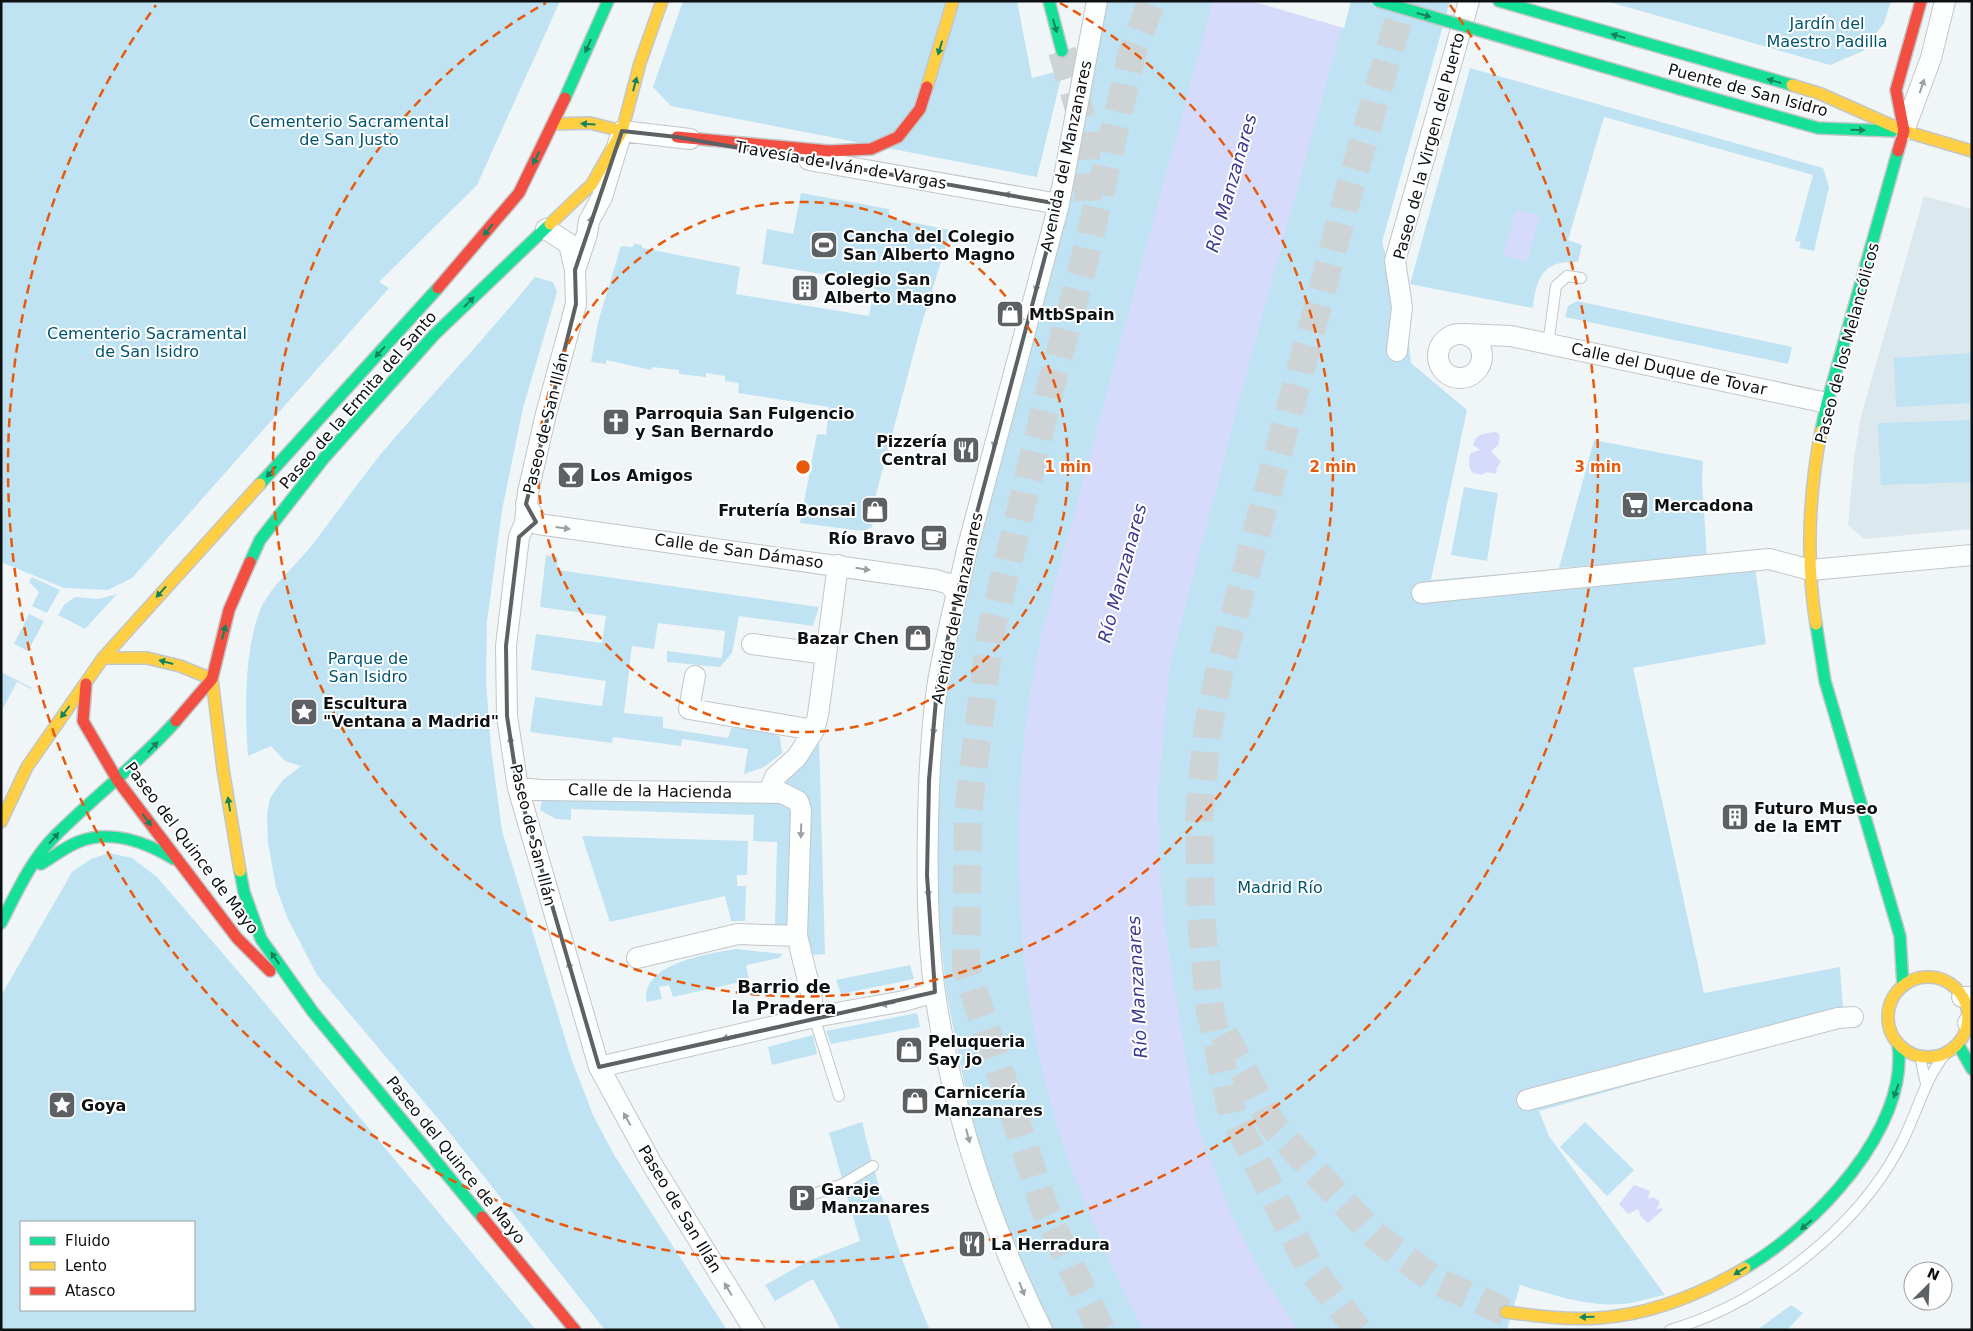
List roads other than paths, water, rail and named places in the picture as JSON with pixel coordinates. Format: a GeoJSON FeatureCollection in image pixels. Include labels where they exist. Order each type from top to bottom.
{"type":"FeatureCollection","features":[{"type":"Feature","properties":{"kind":"main road","name":"Paseo de la Ermita del Santo"},"geometry":{"type":"LineString","coordinates":[[1,822],[28,767],[46,737],[103,658],[469,254],[519,192],[553,124],[608,1]]}},
{"type":"Feature","properties":{"kind":"main road","name":"Paseo de la Ermita del Santo"},"geometry":{"type":"LineString","coordinates":[[1,923],[28,870],[55,836],[118,781],[154,746],[212,679],[229,610],[260,540],[324,458],[434,335],[531,222],[592,184],[622,131],[640,63],[662,1]]}},
{"type":"Feature","properties":{"kind":"main road"},"geometry":{"type":"LineString","coordinates":[[677,137],[829,151],[871,149],[898,137],[920,109],[953,1]]}},
{"type":"Feature","properties":{"kind":"main road"},"geometry":{"type":"LineString","coordinates":[[1049,1],[1062,51]]}},
{"type":"Feature","properties":{"kind":"main road","name":"Puente de San Isidro"},"geometry":{"type":"LineString","coordinates":[[1378,1],[1811,126],[1838,130],[1904,131]]}},
{"type":"Feature","properties":{"kind":"main road","name":"Puente de San Isidro"},"geometry":{"type":"LineString","coordinates":[[1499,1],[1821,94],[1904,131]]}},
{"type":"Feature","properties":{"kind":"main road","name":"Paseo de los Melancólicos"},"geometry":{"type":"LineString","coordinates":[[1903,986],[1900,936],[1825,681],[1815,619],[1809,540],[1815,463],[1827,403],[1904,131],[1896,90],[1905,50],[1921,1]]}},
{"type":"Feature","properties":{"kind":"main road"},"geometry":{"type":"LineString","coordinates":[[553,124],[590,123],[622,131]]}},
{"type":"Feature","properties":{"kind":"main road"},"geometry":{"type":"LineString","coordinates":[[1904,131],[1972,151]]}},
{"type":"Feature","properties":{"kind":"main road","name":"Paseo de la Ermita del Santo"},"geometry":{"type":"LineString","coordinates":[[519,192],[531,222]]}},
{"type":"Feature","properties":{"kind":"main road"},"geometry":{"type":"LineString","coordinates":[[103,658],[147,658],[180,666],[212,679]]}},
{"type":"Feature","properties":{"kind":"main road","name":"Paseo del Quince de Mayo"},"geometry":{"type":"LineString","coordinates":[[212,679],[223,769],[244,892],[261,939],[313,1012],[575,1330]]}},
{"type":"Feature","properties":{"kind":"main road","name":"Paseo del Quince de Mayo"},"geometry":{"type":"LineString","coordinates":[[86,684],[84,721],[118,781],[237,938],[313,1012]]}},
{"type":"Feature","properties":{"kind":"main road"},"geometry":{"type":"LineString","coordinates":[[28,870],[80,841],[117,837],[159,849],[180,862]]}},
{"type":"Feature","properties":{"kind":"main road","name":"Paseo de los Melancólicos"},"geometry":{"type":"LineString","coordinates":[[1900,936],[1911,953]]}},
{"type":"Feature","properties":{"kind":"main road"},"geometry":{"type":"LineString","coordinates":[[1925,973],[1953,986],[1967,997],[1970,1021],[1958,1044],[1945,1054],[1933,1057],[1920,1056],[1908,1052],[1898,1044],[1891,1033],[1888,1020],[1889,1007],[1894,996],[1903,986],[1925,973]]}},
{"type":"Feature","properties":{"kind":"main road"},"geometry":{"type":"LineString","coordinates":[[1506,1312],[1554,1318],[1610,1317],[1670,1304],[1727,1280],[1782,1246],[1822,1211],[1858,1164],[1873,1140],[1898,1086],[1901,1069],[1898,1044]]}},
{"type":"Feature","properties":{"kind":"main road"},"geometry":{"type":"LineString","coordinates":[[1958,1044],[1972,1068]]}},
{"type":"Feature","properties":{"kind":"street","name":"Avenida del Manzanares"},"geometry":{"type":"LineString","coordinates":[[1042,1330],[1025,1296],[978,1176],[952,1078],[935,992],[927,875],[929,780],[937,688],[957,594],[974,521],[1060,204],[1097,1]]}},
{"type":"Feature","properties":{"kind":"street","name":"Paseo de la Virgen del Puerto"},"geometry":{"type":"LineString","coordinates":[[1397,351],[1402,306],[1395,261],[1469,1]]}},
{"type":"Feature","properties":{"kind":"street","name":"Paseo de los Melancólicos"},"geometry":{"type":"LineString","coordinates":[[1904,131],[1931,58],[1945,1]]}},
{"type":"Feature","properties":{"kind":"street","name":"Travesía de Iván de Vargas"},"geometry":{"type":"LineString","coordinates":[[622,131],[677,137],[1060,204]]}},
{"type":"Feature","properties":{"kind":"street","name":"Paseo de San Illán"},"geometry":{"type":"LineString","coordinates":[[575,270],[587,234],[589,221],[602,196],[622,131]]}},
{"type":"Feature","properties":{"kind":"street","name":"Paseo de San Illán"},"geometry":{"type":"LineString","coordinates":[[531,222],[569,244],[575,270],[575,311],[546,414],[526,504],[526,523],[519,537],[506,646],[507,716],[518,788],[599,1067],[658,1174],[754,1330]]}},
{"type":"Feature","properties":{"kind":"street","name":"Calle del Duque de Tovar"},"geometry":{"type":"LineString","coordinates":[[1511,336],[1482,363],[1479,369],[1467,378],[1452,377],[1441,368],[1438,354],[1440,347],[1450,336],[1464,334],[1511,336],[1827,403]]}},
{"type":"Feature","properties":{"kind":"street"},"geometry":{"type":"LineString","coordinates":[[1464,334],[1477,341],[1483,355],[1482,363]]}},
{"type":"Feature","properties":{"kind":"street"},"geometry":{"type":"LineString","coordinates":[[519,537],[528,527],[538,524],[526,504]]}},
{"type":"Feature","properties":{"kind":"street","name":"Calle de San Dámaso"},"geometry":{"type":"LineString","coordinates":[[538,524],[936,580],[949,584],[957,594]]}},
{"type":"Feature","properties":{"kind":"street"},"geometry":{"type":"LineString","coordinates":[[1422,594],[1769,559],[1811,570],[1972,555]]}},
{"type":"Feature","properties":{"kind":"street"},"geometry":{"type":"LineString","coordinates":[[814,1017],[811,993],[797,936],[801,810],[798,801],[774,789],[772,784],[774,777],[797,757],[814,730],[818,715],[838,565]]}},
{"type":"Feature","properties":{"kind":"street"},"geometry":{"type":"LineString","coordinates":[[752,644],[826,654]]}},
{"type":"Feature","properties":{"kind":"street"},"geometry":{"type":"LineString","coordinates":[[695,676],[689,709],[814,730]]}},
{"type":"Feature","properties":{"kind":"street","name":"Calle de la Hacienda"},"geometry":{"type":"LineString","coordinates":[[518,788],[541,790],[782,793]]}},
{"type":"Feature","properties":{"kind":"street"},"geometry":{"type":"LineString","coordinates":[[637,958],[738,934],[797,936]]}},
{"type":"Feature","properties":{"kind":"street"},"geometry":{"type":"LineString","coordinates":[[599,1067],[814,1017],[904,1001],[935,992]]}},
{"type":"Feature","properties":{"kind":"street"},"geometry":{"type":"LineString","coordinates":[[1528,1100],[1838,1018],[1853,1017]]}},
{"type":"Feature","properties":{"kind":"lane"},"geometry":{"type":"LineString","coordinates":[[1548,344],[1556,286],[1567,276],[1581,278]]}},
{"type":"Feature","properties":{"kind":"lane"},"geometry":{"type":"LineString","coordinates":[[814,1017],[839,1096]]}},
{"type":"Feature","properties":{"kind":"lane"},"geometry":{"type":"LineString","coordinates":[[1670,1330],[1735,1304],[1788,1271],[1828,1237],[1864,1199],[1883,1175],[1903,1140],[1920,1103],[1926,1084],[1945,1054]]}},
{"type":"Feature","properties":{"kind":"lane"},"geometry":{"type":"LineString","coordinates":[[1920,1056],[1926,1084]]}},
{"type":"Feature","properties":{"kind":"lane"},"geometry":{"type":"LineString","coordinates":[[802,1198],[843,1184],[873,1166]]}},
{"type":"Feature","properties":{"kind":"water","name":"Río Manzanares"},"geometry":{"type":"Polygon","coordinates":[[[1213,1],[1349,1],[1253,349],[1170,665],[1158,794],[1160,876],[1165,929],[1197,1124],[1232,1216],[1260,1271],[1298,1330],[1143,1330],[1111,1264],[1082,1196],[1047,1091],[1032,1015],[1022,930],[1019,842],[1020,799],[1027,716],[1042,631],[1213,1]]]}},
{"type":"Feature","properties":{"kind":"water"},"geometry":{"type":"Polygon","coordinates":[[[1516,210],[1540,216],[1527,262],[1503,255],[1516,210]]]}},
{"type":"Feature","properties":{"kind":"water"},"geometry":{"type":"Polygon","coordinates":[[[1494,432],[1500,436],[1498,445],[1491,451],[1501,462],[1497,467],[1496,474],[1487,472],[1482,475],[1473,473],[1469,466],[1470,455],[1480,450],[1473,445],[1474,441],[1480,435],[1494,432]]]}},
{"type":"Feature","properties":{"kind":"water"},"geometry":{"type":"Polygon","coordinates":[[[1634,1185],[1650,1191],[1648,1199],[1654,1197],[1660,1202],[1656,1210],[1661,1208],[1663,1210],[1648,1223],[1641,1217],[1638,1209],[1628,1214],[1619,1204],[1634,1185]]]}},
{"type":"Feature","properties":{"kind":"tunnel"},"geometry":{"type":"LineString","coordinates":[[1101,1330],[1045,1210],[966,968],[968,812],[990,636],[1049,393],[1085,258],[1133,50],[1152,1]]}},
{"type":"Feature","properties":{"kind":"tunnel"},"geometry":{"type":"LineString","coordinates":[[1358,1330],[1309,1266],[1232,1113],[1210,1009],[1201,918],[1199,818],[1207,734],[1220,668],[1348,194],[1404,1]]}},
{"type":"Feature","properties":{"kind":"tunnel"},"geometry":{"type":"LineString","coordinates":[[1062,51],[1085,130],[1088,201]]}},
{"type":"Feature","properties":{"kind":"tunnel"},"geometry":{"type":"LineString","coordinates":[[1224,1034],[1273,1126],[1374,1235],[1434,1280],[1506,1312]]}},
{"type":"Feature","properties":{"kind":"place","name":"Cancha del Colegio San Alberto Magno"},"geometry":{"type":"Point","coordinates":[824,245]}},
{"type":"Feature","properties":{"kind":"place","name":"Colegio San Alberto Magno"},"geometry":{"type":"Point","coordinates":[805,288]}},
{"type":"Feature","properties":{"kind":"place","name":"MtbSpain"},"geometry":{"type":"Point","coordinates":[1010,314]}},
{"type":"Feature","properties":{"kind":"place","name":"Parroquia San Fulgencio y San Bernardo"},"geometry":{"type":"Point","coordinates":[616,422]}},
{"type":"Feature","properties":{"kind":"place","name":"Pizzería Central"},"geometry":{"type":"Point","coordinates":[966,450]}},
{"type":"Feature","properties":{"kind":"place","name":"Los Amigos"},"geometry":{"type":"Point","coordinates":[571,475]}},
{"type":"Feature","properties":{"kind":"place","name":"Mercadona"},"geometry":{"type":"Point","coordinates":[1635,505]}},
{"type":"Feature","properties":{"kind":"place","name":"Frutería Bonsai"},"geometry":{"type":"Point","coordinates":[875,510]}},
{"type":"Feature","properties":{"kind":"place","name":"Río Bravo"},"geometry":{"type":"Point","coordinates":[934,538]}},
{"type":"Feature","properties":{"kind":"place","name":"Bazar Chen"},"geometry":{"type":"Point","coordinates":[918,638]}},
{"type":"Feature","properties":{"kind":"place","name":"Escultura \"Ventana a Madrid\""},"geometry":{"type":"Point","coordinates":[304,712]}},
{"type":"Feature","properties":{"kind":"place","name":"Futuro Museo de la EMT"},"geometry":{"type":"Point","coordinates":[1735,817]}},
{"type":"Feature","properties":{"kind":"place","name":"Peluqueria Say jo"},"geometry":{"type":"Point","coordinates":[909,1050]}},
{"type":"Feature","properties":{"kind":"place","name":"Carnicería Manzanares"},"geometry":{"type":"Point","coordinates":[915,1101]}},
{"type":"Feature","properties":{"kind":"place","name":"Goya"},"geometry":{"type":"Point","coordinates":[62,1105]}},
{"type":"Feature","properties":{"kind":"place","name":"Garaje Manzanares"},"geometry":{"type":"Point","coordinates":[802,1198]}},
{"type":"Feature","properties":{"kind":"place","name":"La Herradura"},"geometry":{"type":"Point","coordinates":[972,1244]}},
{"type":"Feature","properties":{"kind":"district","name":"Barrio de la Pradera"},"geometry":{"type":"Point","coordinates":[784,996]}},
{"type":"Feature","properties":{"kind":"park label","name":"Jardín del Maestro Padilla"},"geometry":{"type":"Point","coordinates":[1827,32]}},
{"type":"Feature","properties":{"kind":"park label","name":"Cementerio Sacramental de San Justo"},"geometry":{"type":"Point","coordinates":[349,130]}},
{"type":"Feature","properties":{"kind":"park label","name":"Cementerio Sacramental de San Isidro"},"geometry":{"type":"Point","coordinates":[147,342]}},
{"type":"Feature","properties":{"kind":"park label","name":"Parque de San Isidro"},"geometry":{"type":"Point","coordinates":[368,667]}},
{"type":"Feature","properties":{"kind":"park label","name":"Madrid Río"},"geometry":{"type":"Point","coordinates":[1280,887]}}]}
